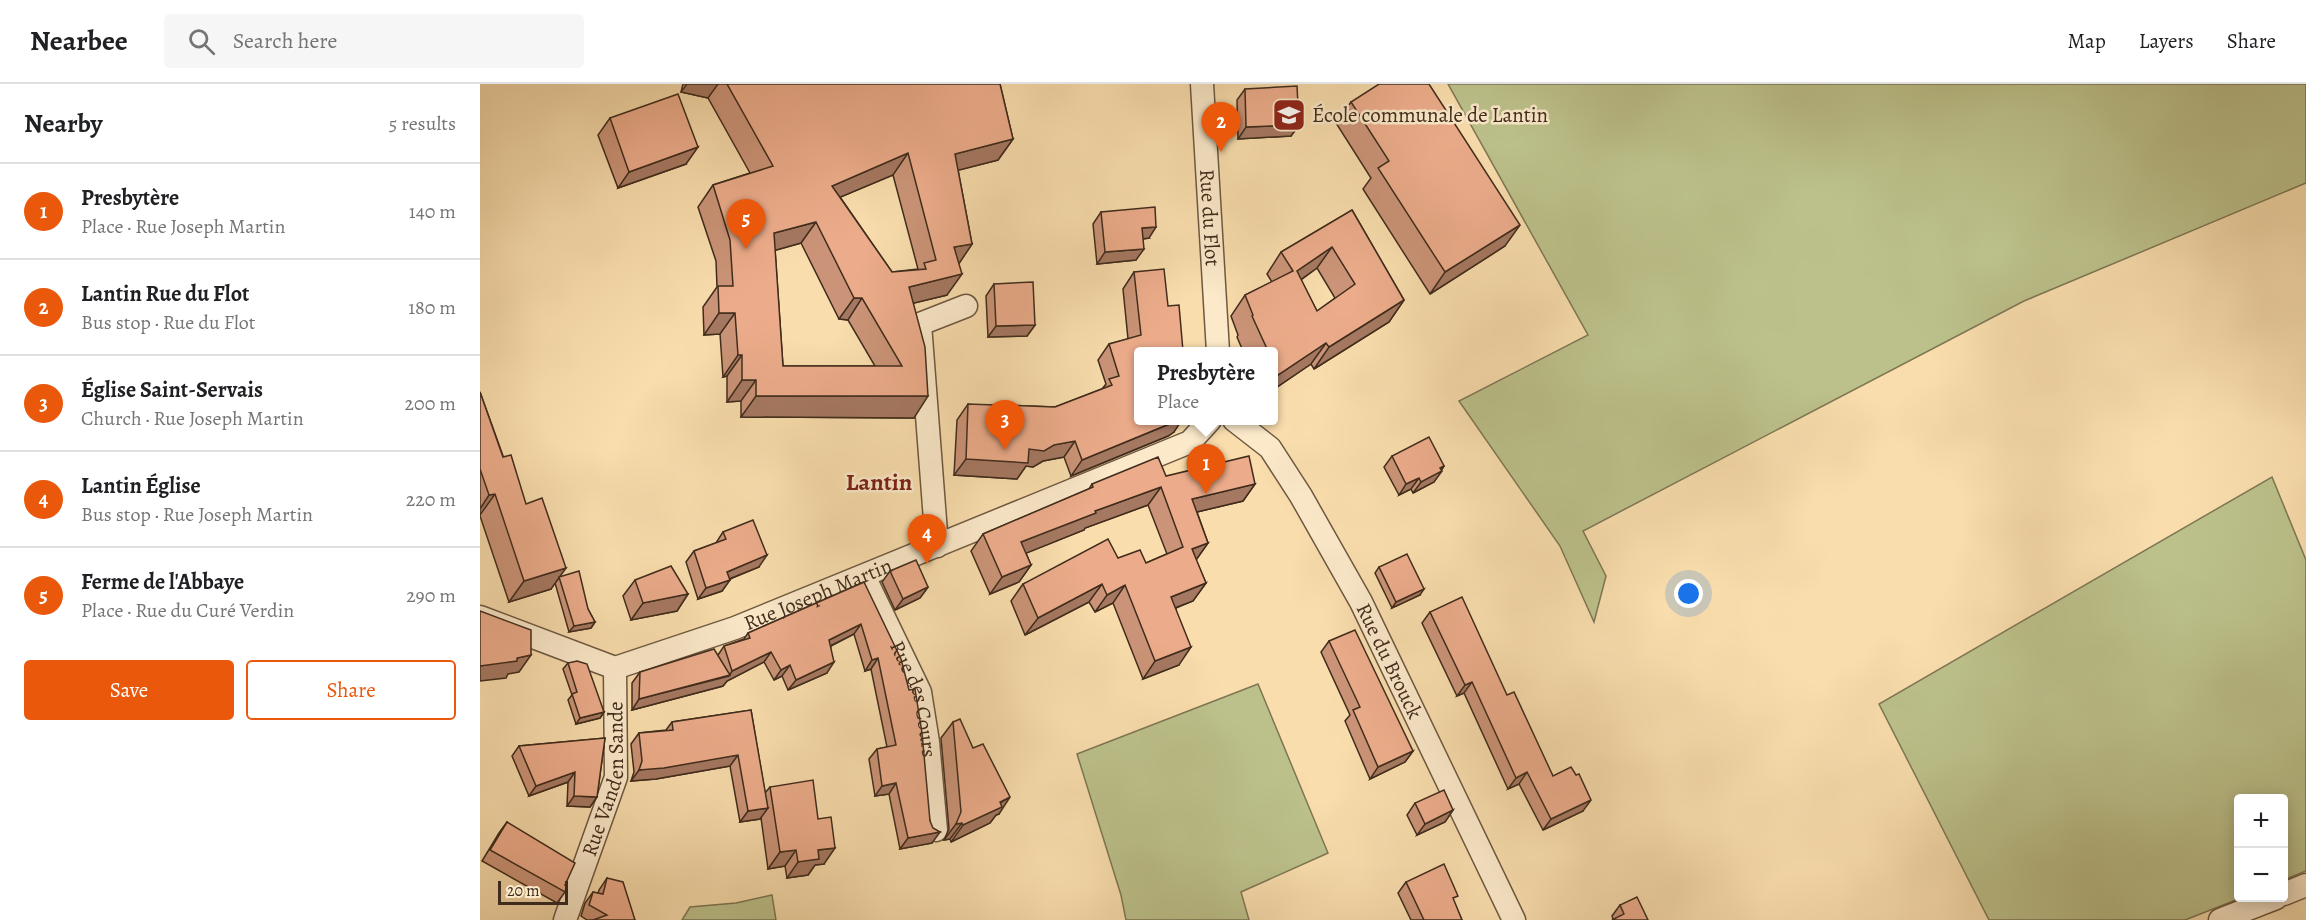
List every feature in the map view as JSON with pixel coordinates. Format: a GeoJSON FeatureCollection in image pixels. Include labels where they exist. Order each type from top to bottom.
{"type":"FeatureCollection","features":[{"type":"Feature","properties":{"kind":"street","name":"Rue du Flot"},"geometry":{"type":"LineString","coordinates":[[1202,84],[1218,347]]}},
{"type":"Feature","properties":{"kind":"street"},"geometry":{"type":"LineString","coordinates":[[937,546],[920,324],[966,306]]}},
{"type":"Feature","properties":{"kind":"street","name":"Rue Joseph Martin"},"geometry":{"type":"LineString","coordinates":[[615,668],[735,628],[1190,442],[1205,425]]}},
{"type":"Feature","properties":{"kind":"street","name":"Rue du Brouck"},"geometry":{"type":"LineString","coordinates":[[1240,425],[1270,448],[1301,496],[1361,602],[1514,920]]}},
{"type":"Feature","properties":{"kind":"street","name":"Rue des Cours"},"geometry":{"type":"LineString","coordinates":[[864,576],[920,692],[928,741],[936,830]]}},
{"type":"Feature","properties":{"kind":"street"},"geometry":{"type":"LineString","coordinates":[[480,616],[615,668]]}},
{"type":"Feature","properties":{"kind":"street","name":"Rue Vanden Sande"},"geometry":{"type":"LineString","coordinates":[[565,920],[616,777],[615,668]]}},
{"type":"Feature","properties":{"kind":"street"},"geometry":{"type":"LineString","coordinates":[[2288,892],[2306,885]]}},
{"type":"Feature","properties":{"kind":"street"},"geometry":{"type":"LineString","coordinates":[[2220,920],[2264,902]]}},
{"type":"Feature","properties":{"kind":"green space"},"geometry":{"type":"Polygon","coordinates":[[[1448,84],[2306,84],[2306,183],[2024,301],[1583,531],[1606,576],[1594,622],[1560,546],[1459,401],[1588,335],[1448,84]]]}},
{"type":"Feature","properties":{"kind":"green space"},"geometry":{"type":"Polygon","coordinates":[[[2272,477],[2306,560],[2306,871],[2288,878],[2288,794],[2234,794],[2234,901],[2185,920],[1989,920],[1879,704],[2272,477]]]}},
{"type":"Feature","properties":{"kind":"green space"},"geometry":{"type":"Polygon","coordinates":[[[1258,684],[1328,853],[1241,892],[1249,920],[1126,920],[1121,895],[1077,754],[1258,684]]]}},
{"type":"Feature","properties":{"kind":"green space"},"geometry":{"type":"Polygon","coordinates":[[[772,895],[776,920],[682,920],[690,907],[736,903],[772,895]]]}},
{"type":"Feature","properties":{"kind":"building"},"geometry":{"type":"Polygon","coordinates":[[[727,84],[1000,84],[1013,139],[955,154],[972,244],[954,247],[962,274],[909,287],[925,347],[928,396],[756,396],[756,380],[742,380],[742,355],[738,355],[735,313],[719,313],[718,286],[733,286],[730,240],[713,185],[773,166],[727,84]],[[908,153],[832,186],[892,272],[926,269],[924,263],[936,260],[908,153]],[[816,222],[774,233],[783,366],[902,366],[862,298],[854,298],[816,222]]]}},
{"type":"Feature","properties":{"kind":"building"},"geometry":{"type":"Polygon","coordinates":[[[1379,84],[1429,84],[1520,225],[1445,272],[1378,168],[1389,161],[1351,102],[1379,84]]]}},
{"type":"Feature","properties":{"kind":"building"},"geometry":{"type":"Polygon","coordinates":[[[1297,86],[1299,125],[1246,127],[1245,89],[1297,86]]]}},
{"type":"Feature","properties":{"kind":"building"},"geometry":{"type":"Polygon","coordinates":[[[678,94],[698,147],[629,172],[610,118],[678,94]]]}},
{"type":"Feature","properties":{"kind":"building"},"geometry":{"type":"Polygon","coordinates":[[[1155,207],[1156,227],[1142,228],[1144,249],[1105,252],[1101,212],[1155,207]]]}},
{"type":"Feature","properties":{"kind":"building"},"geometry":{"type":"Polygon","coordinates":[[[1352,210],[1404,300],[1329,347],[1326,343],[1278,375],[1278,347],[1266,347],[1245,295],[1293,271],[1281,252],[1352,210]],[[1332,247],[1297,271],[1317,311],[1355,284],[1332,247]]]}},
{"type":"Feature","properties":{"kind":"building"},"geometry":{"type":"Polygon","coordinates":[[[1164,269],[1168,306],[1179,305],[1183,347],[1134,347],[1134,425],[1167,425],[1082,460],[1075,441],[1054,445],[1044,451],[1029,449],[1028,463],[966,459],[968,404],[995,405],[997,412],[1005,410],[1004,405],[1055,407],[1112,385],[1109,379],[1119,376],[1109,344],[1141,335],[1134,272],[1164,269]]]}},
{"type":"Feature","properties":{"kind":"building"},"geometry":{"type":"Polygon","coordinates":[[[1033,282],[1035,325],[996,326],[994,284],[1033,282]]]}},
{"type":"Feature","properties":{"kind":"building"},"geometry":{"type":"Polygon","coordinates":[[[480,392],[503,457],[511,455],[526,504],[542,498],[566,568],[524,581],[495,494],[489,495],[480,469],[480,392]]]}},
{"type":"Feature","properties":{"kind":"building"},"geometry":{"type":"Polygon","coordinates":[[[1429,437],[1444,466],[1440,468],[1442,471],[1421,482],[1419,478],[1406,484],[1392,456],[1429,437]]]}},
{"type":"Feature","properties":{"kind":"building"},"geometry":{"type":"Polygon","coordinates":[[[1249,456],[1255,484],[1192,499],[1208,543],[1192,549],[1206,583],[1171,597],[1191,647],[1155,661],[1125,585],[1107,595],[1102,584],[1038,618],[1023,584],[1108,539],[1118,558],[1140,550],[1146,563],[1183,547],[1161,487],[1021,542],[1031,565],[1002,577],[983,534],[1093,487],[1092,484],[1158,457],[1166,476],[1249,456]]]}},
{"type":"Feature","properties":{"kind":"building"},"geometry":{"type":"Polygon","coordinates":[[[753,520],[767,555],[727,572],[730,580],[706,588],[694,551],[726,539],[723,532],[753,520]]]}},
{"type":"Feature","properties":{"kind":"building"},"geometry":{"type":"Polygon","coordinates":[[[1407,554],[1424,589],[1396,602],[1379,567],[1407,554]]]}},
{"type":"Feature","properties":{"kind":"building"},"geometry":{"type":"Polygon","coordinates":[[[916,560],[928,587],[903,599],[890,571],[916,560]]]}},
{"type":"Feature","properties":{"kind":"building"},"geometry":{"type":"Polygon","coordinates":[[[671,566],[688,594],[643,603],[635,580],[671,566]]]}},
{"type":"Feature","properties":{"kind":"building"},"geometry":{"type":"Polygon","coordinates":[[[579,571],[588,609],[595,622],[574,626],[559,577],[579,571]]]}},
{"type":"Feature","properties":{"kind":"building"},"geometry":{"type":"Polygon","coordinates":[[[864,582],[901,659],[909,690],[915,689],[922,733],[930,821],[933,828],[940,832],[908,838],[896,783],[882,786],[877,749],[896,745],[878,658],[872,660],[861,624],[829,640],[834,662],[796,680],[790,665],[781,670],[771,652],[732,671],[724,646],[750,638],[748,633],[864,582]]]}},
{"type":"Feature","properties":{"kind":"building"},"geometry":{"type":"Polygon","coordinates":[[[1462,597],[1507,695],[1514,692],[1553,776],[1571,767],[1576,775],[1579,774],[1591,800],[1551,819],[1527,772],[1516,778],[1472,682],[1465,685],[1430,612],[1462,597]]]}},
{"type":"Feature","properties":{"kind":"building"},"geometry":{"type":"Polygon","coordinates":[[[480,611],[531,630],[531,655],[517,658],[517,661],[480,666],[480,611]]]}},
{"type":"Feature","properties":{"kind":"building"},"geometry":{"type":"Polygon","coordinates":[[[1355,630],[1413,751],[1378,767],[1353,710],[1360,707],[1329,641],[1355,630]]]}},
{"type":"Feature","properties":{"kind":"building"},"geometry":{"type":"Polygon","coordinates":[[[714,649],[730,675],[639,699],[640,672],[714,649]]]}},
{"type":"Feature","properties":{"kind":"building"},"geometry":{"type":"Polygon","coordinates":[[[577,661],[587,664],[604,712],[580,718],[572,694],[577,692],[568,663],[577,661]]]}},
{"type":"Feature","properties":{"kind":"building"},"geometry":{"type":"Polygon","coordinates":[[[751,710],[768,808],[748,811],[738,755],[639,770],[642,761],[639,733],[673,730],[672,722],[751,710]]]}},
{"type":"Feature","properties":{"kind":"building"},"geometry":{"type":"Polygon","coordinates":[[[960,719],[973,748],[983,744],[1010,797],[1000,802],[1002,807],[963,825],[962,823],[956,824],[961,812],[953,722],[960,719]]]}},
{"type":"Feature","properties":{"kind":"building"},"geometry":{"type":"Polygon","coordinates":[[[605,738],[597,797],[574,796],[575,772],[536,786],[519,746],[605,738]]]}},
{"type":"Feature","properties":{"kind":"building"},"geometry":{"type":"Polygon","coordinates":[[[813,780],[818,819],[831,817],[835,848],[818,850],[819,859],[798,862],[796,850],[780,852],[770,787],[813,780]]]}},
{"type":"Feature","properties":{"kind":"building"},"geometry":{"type":"Polygon","coordinates":[[[1444,790],[1453,810],[1425,824],[1415,803],[1444,790]]]}},
{"type":"Feature","properties":{"kind":"building"},"geometry":{"type":"Polygon","coordinates":[[[507,822],[575,863],[565,885],[567,885],[565,892],[490,850],[507,822]]]}},
{"type":"Feature","properties":{"kind":"building"},"geometry":{"type":"Polygon","coordinates":[[[1444,864],[1458,896],[1453,898],[1462,920],[1424,920],[1406,882],[1444,864]]]}},
{"type":"Feature","properties":{"kind":"building"},"geometry":{"type":"Polygon","coordinates":[[[607,878],[623,882],[635,920],[593,920],[607,915],[589,905],[593,892],[603,894],[607,878]]]}},
{"type":"Feature","properties":{"kind":"building"},"geometry":{"type":"Polygon","coordinates":[[[1637,897],[1648,920],[1612,920],[1624,914],[1620,905],[1637,897]]]}},
{"type":"Feature","properties":{"kind":"place","name":"École communale de Lantin"},"geometry":{"type":"Point","coordinates":[1289,115]}},
{"type":"Feature","properties":{"kind":"place","name":"Lantin Rue du Flot"},"geometry":{"type":"Point","coordinates":[1221,152]}},
{"type":"Feature","properties":{"kind":"place","name":"Ferme de l'Abbaye"},"geometry":{"type":"Point","coordinates":[746,249]}},
{"type":"Feature","properties":{"kind":"place","name":"Église Saint-Servais"},"geometry":{"type":"Point","coordinates":[1005,450]}},
{"type":"Feature","properties":{"kind":"place","name":"Presbytère"},"geometry":{"type":"Point","coordinates":[1206,494]}},
{"type":"Feature","properties":{"kind":"place","name":"Lantin Église"},"geometry":{"type":"Point","coordinates":[927,564]}},
{"type":"Feature","properties":{"kind":"district","name":"Lantin"},"geometry":{"type":"Point","coordinates":[879,482]}}]}
